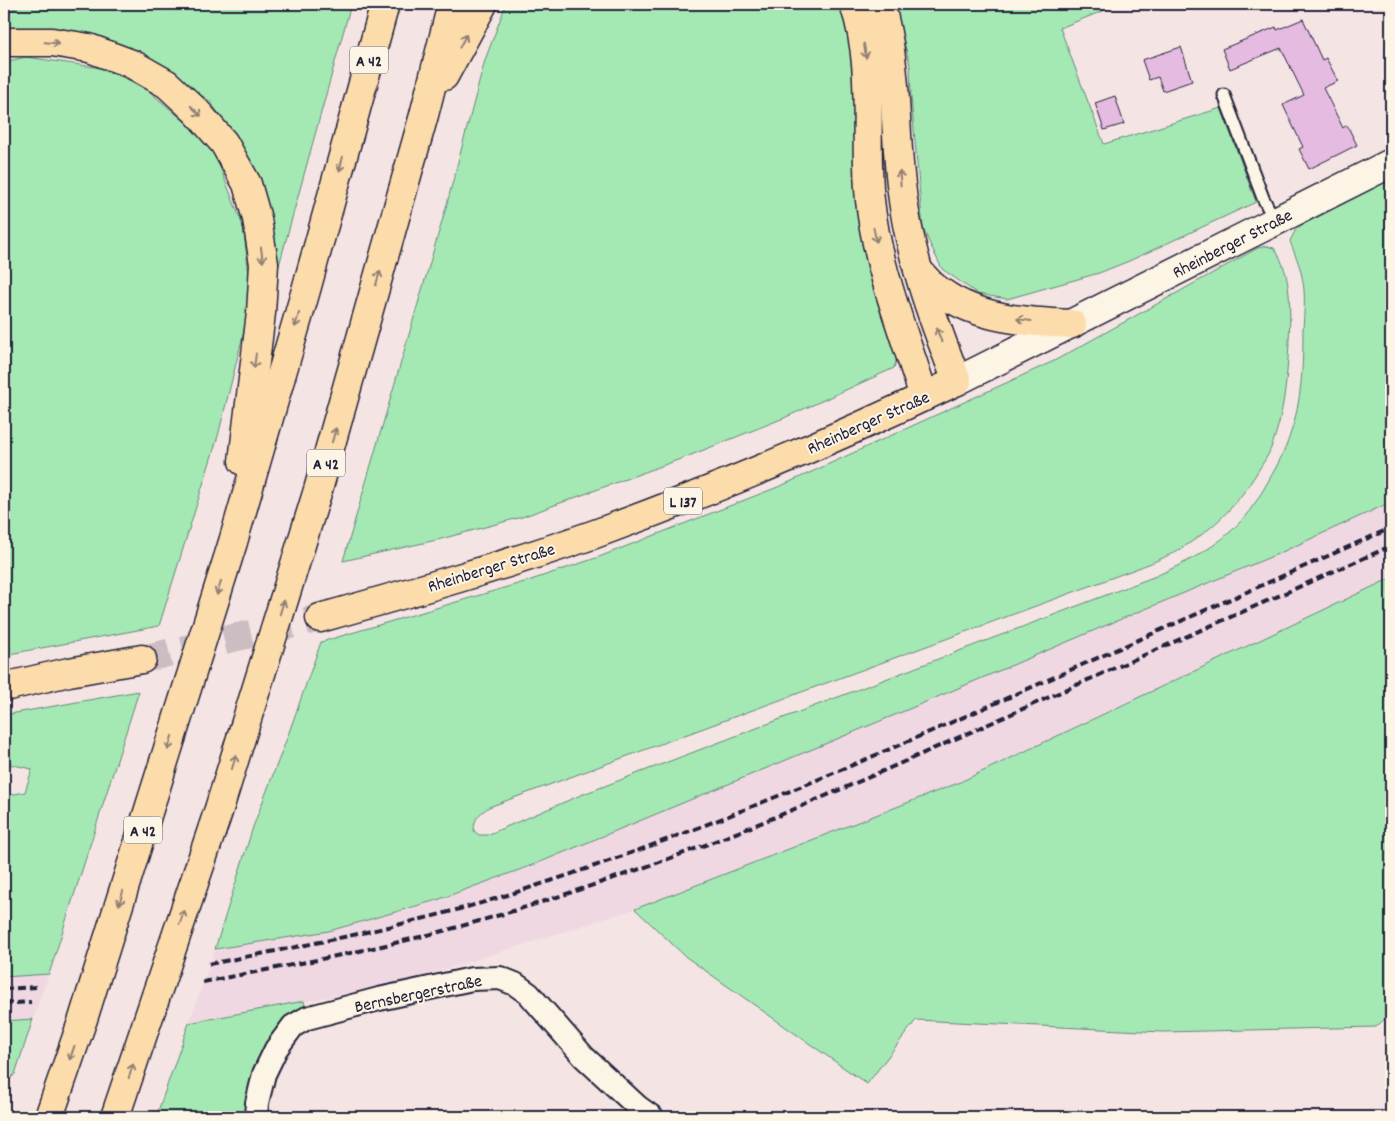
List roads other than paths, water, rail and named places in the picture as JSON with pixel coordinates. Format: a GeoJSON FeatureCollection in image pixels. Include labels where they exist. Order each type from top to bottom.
{"type":"FeatureCollection","features":[{"type":"Feature","properties":{"kind":"main road","name":"A 42"},"geometry":{"type":"LineString","coordinates":[[49,1117],[86,1010],[233,542],[306,290],[384,4]]}},
{"type":"Feature","properties":{"kind":"main road","name":"A 42"},"geometry":{"type":"LineString","coordinates":[[115,1117],[219,809],[318,490],[424,115],[452,4]]}},
{"type":"Feature","properties":{"kind":"main road"},"geometry":{"type":"LineString","coordinates":[[424,115],[483,4]]}},
{"type":"Feature","properties":{"kind":"main road"},"geometry":{"type":"LineString","coordinates":[[854,4],[866,54],[868,170],[873,223],[886,280],[924,397]]}},
{"type":"Feature","properties":{"kind":"main road"},"geometry":{"type":"LineString","coordinates":[[880,4],[890,48],[901,184],[906,220],[917,269],[940,339],[957,381]]}},
{"type":"Feature","properties":{"kind":"main road"},"geometry":{"type":"LineString","coordinates":[[4,42],[52,42],[88,48],[132,64],[167,84],[197,112],[224,143],[247,184],[257,219],[264,264],[261,312],[233,542]]}},
{"type":"Feature","properties":{"kind":"main road","name":"Rheinberger Straße"},"geometry":{"type":"LineString","coordinates":[[320,618],[535,555],[702,493],[805,450],[957,381],[1391,163]]}},
{"type":"Feature","properties":{"kind":"main road"},"geometry":{"type":"LineString","coordinates":[[917,269],[940,292],[963,305],[997,316],[1072,324]]}},
{"type":"Feature","properties":{"kind":"main road"},"geometry":{"type":"LineString","coordinates":[[5,686],[142,659]]}},
{"type":"Feature","properties":{"kind":"street","name":"Bernsbergerstraße"},"geometry":{"type":"LineString","coordinates":[[256,1117],[257,1103],[264,1074],[276,1049],[293,1026],[307,1018],[379,999],[472,979],[500,978],[516,984],[528,994],[584,1057],[638,1107],[652,1117]]}},
{"type":"Feature","properties":{"kind":"lane"},"geometry":{"type":"LineString","coordinates":[[1224,95],[1263,198],[1275,221]]}},
{"type":"Feature","properties":{"kind":"tunnel"},"geometry":{"type":"LineString","coordinates":[[142,659],[320,618]]}},
{"type":"Feature","properties":{"kind":"railway"},"geometry":{"type":"LineString","coordinates":[[209,964],[349,936],[453,911],[555,879],[688,832],[884,752],[1391,528]]}},
{"type":"Feature","properties":{"kind":"railway"},"geometry":{"type":"LineString","coordinates":[[203,982],[328,958],[428,935],[580,890],[705,845],[853,784],[1391,546]]}},
{"type":"Feature","properties":{"kind":"railway"},"geometry":{"type":"LineString","coordinates":[[4,989],[37,987]]}},
{"type":"Feature","properties":{"kind":"railway"},"geometry":{"type":"LineString","coordinates":[[4,1004],[31,1002]]}}]}
